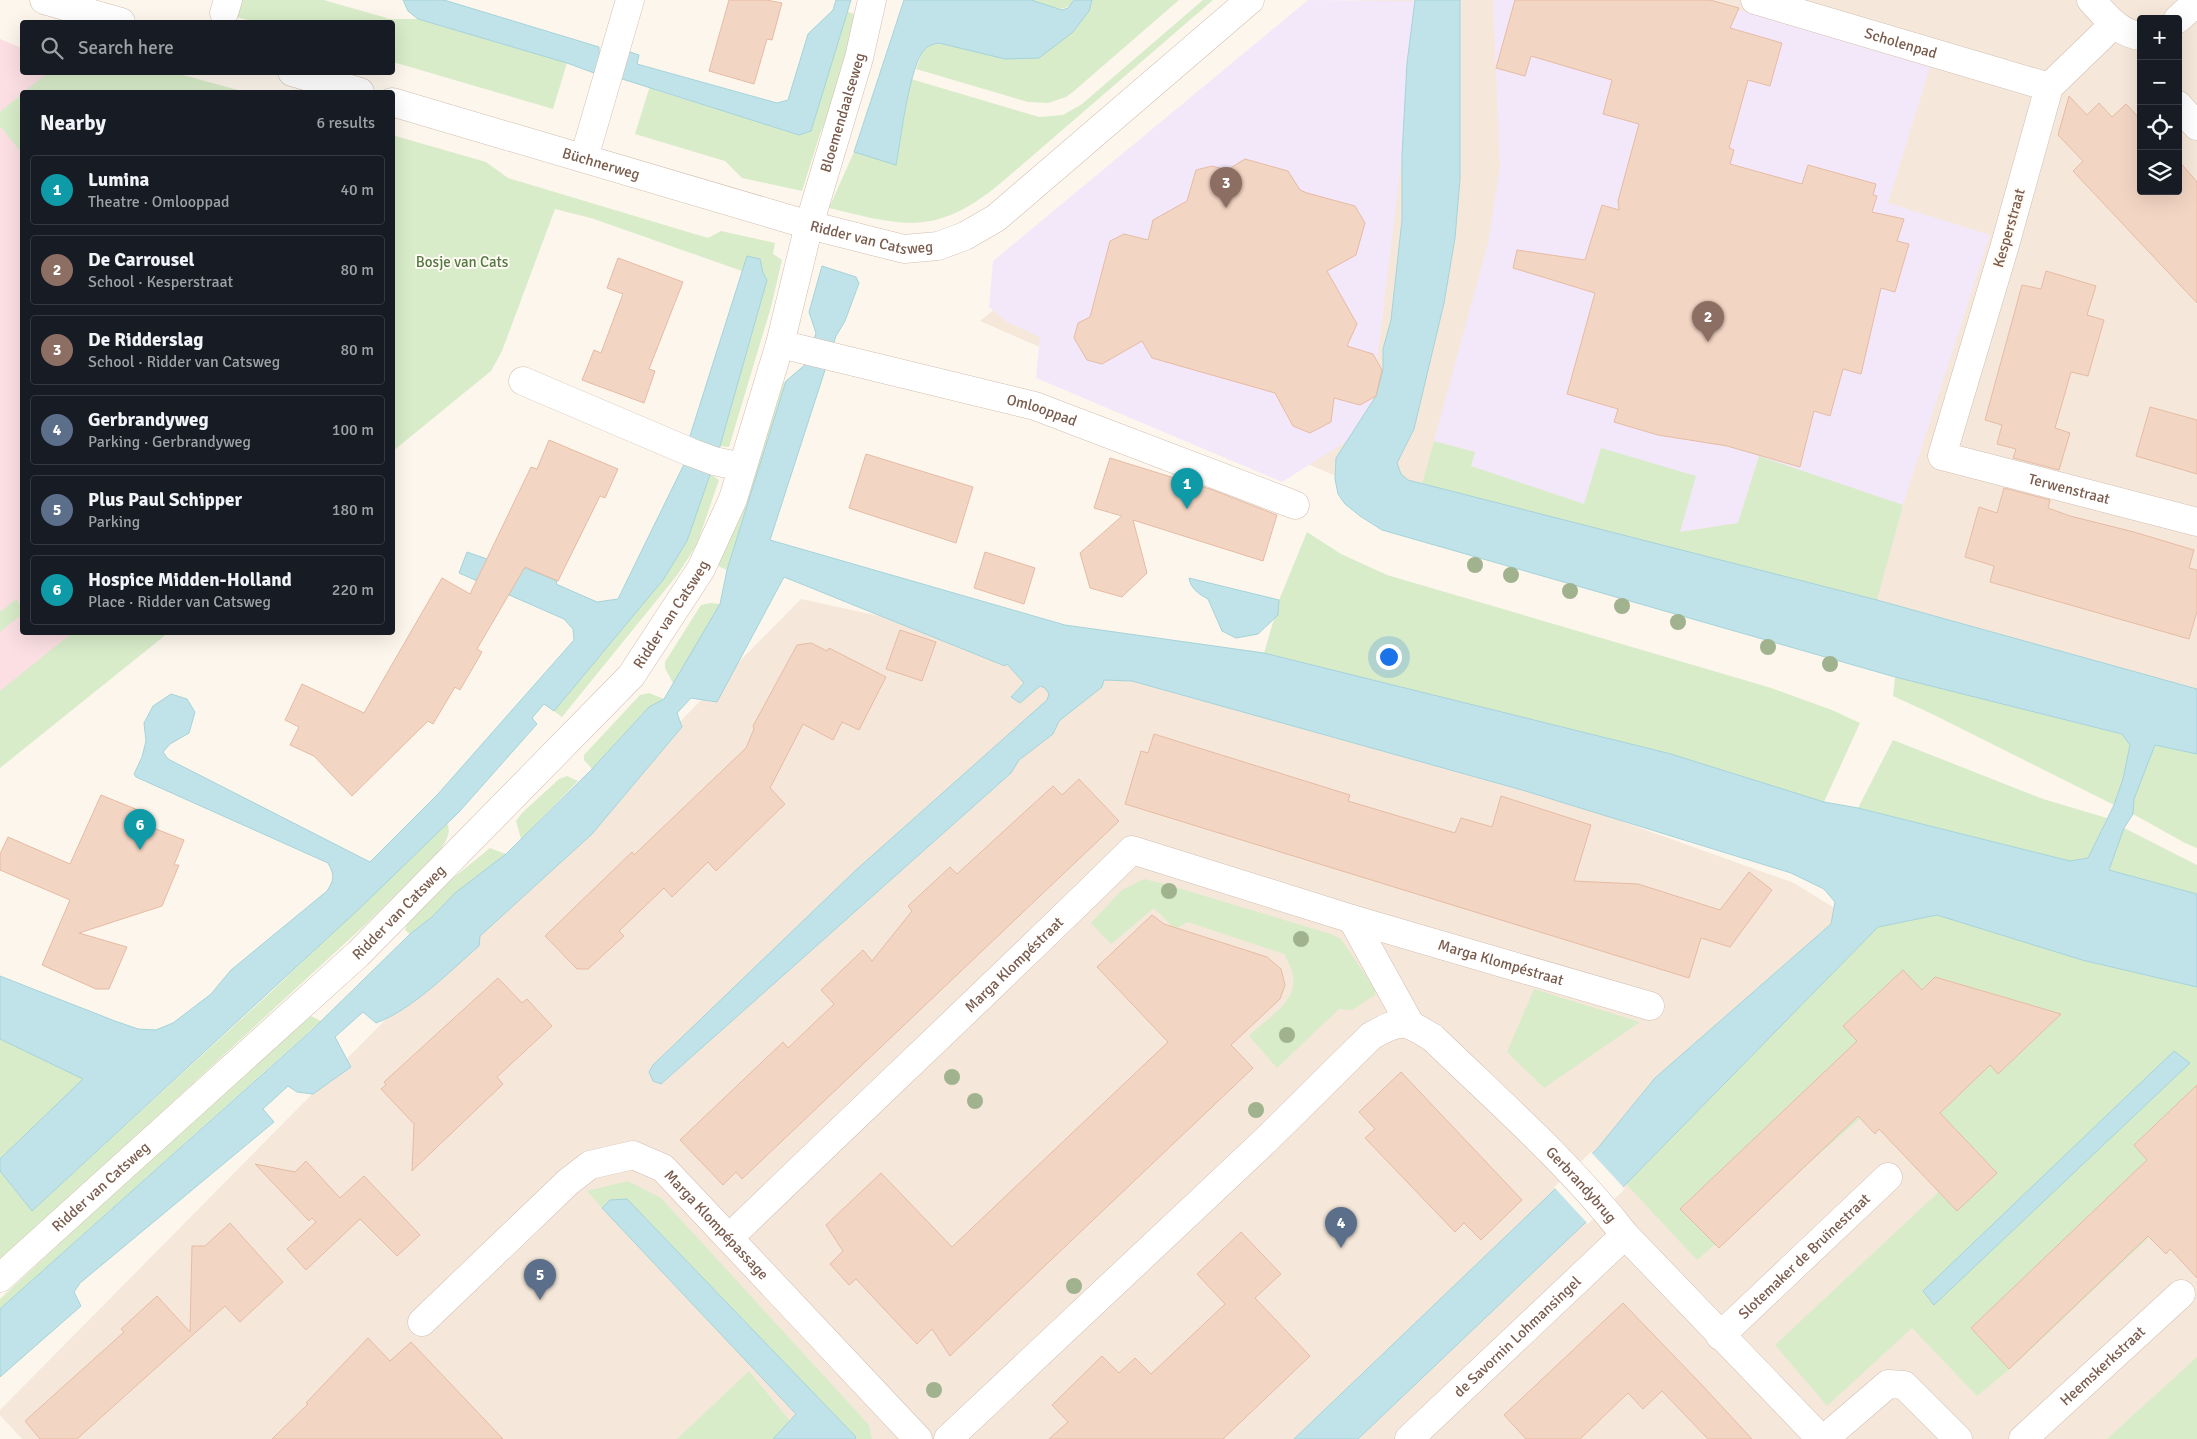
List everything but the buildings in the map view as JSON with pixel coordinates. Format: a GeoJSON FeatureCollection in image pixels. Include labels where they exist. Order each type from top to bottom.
{"type":"FeatureCollection","features":[{"type":"Feature","properties":{"kind":"street"},"geometry":{"type":"LineString","coordinates":[[44,0],[114,20]]}},
{"type":"Feature","properties":{"kind":"street"},"geometry":{"type":"LineString","coordinates":[[584,158],[630,0]]}},
{"type":"Feature","properties":{"kind":"street","name":"Bloemendaalseweg"},"geometry":{"type":"LineString","coordinates":[[809,225],[859,58],[872,0]]}},
{"type":"Feature","properties":{"kind":"street","name":"Ridder van Catsweg"},"geometry":{"type":"LineString","coordinates":[[0,1278],[358,954],[631,676],[702,569],[733,499],[742,467],[787,346],[809,225],[904,249],[938,246],[966,236],[1003,212],[1250,0]]}},
{"type":"Feature","properties":{"kind":"street","name":"Scholenpad"},"geometry":{"type":"LineString","coordinates":[[1755,0],[2049,87]]}},
{"type":"Feature","properties":{"kind":"street"},"geometry":{"type":"LineString","coordinates":[[2091,0],[2114,24],[2132,36],[2137,36]]}},
{"type":"Feature","properties":{"kind":"street"},"geometry":{"type":"LineString","coordinates":[[2182,15],[2197,2]]}},
{"type":"Feature","properties":{"kind":"street"},"geometry":{"type":"LineString","coordinates":[[2049,87],[2114,24]]}},
{"type":"Feature","properties":{"kind":"street"},"geometry":{"type":"LineString","coordinates":[[302,75],[353,90]]}},
{"type":"Feature","properties":{"kind":"street","name":"Kesperstraat"},"geometry":{"type":"LineString","coordinates":[[1942,456],[2049,87]]}},
{"type":"Feature","properties":{"kind":"street","name":"Büchnerweg"},"geometry":{"type":"LineString","coordinates":[[395,103],[809,225]]}},
{"type":"Feature","properties":{"kind":"street"},"geometry":{"type":"LineString","coordinates":[[2182,109],[2197,126]]}},
{"type":"Feature","properties":{"kind":"street","name":"Omlooppad"},"geometry":{"type":"LineString","coordinates":[[787,346],[835,356],[1035,406],[1295,505]]}},
{"type":"Feature","properties":{"kind":"street"},"geometry":{"type":"LineString","coordinates":[[523,380],[702,457],[742,467]]}},
{"type":"Feature","properties":{"kind":"street","name":"Terwenstraat"},"geometry":{"type":"LineString","coordinates":[[1942,456],[2197,522]]}},
{"type":"Feature","properties":{"kind":"street","name":"Marga Klompéstraat"},"geometry":{"type":"LineString","coordinates":[[728,1238],[886,1086],[960,1018],[1132,850],[1352,919],[1650,1006]]}},
{"type":"Feature","properties":{"kind":"street"},"geometry":{"type":"LineString","coordinates":[[948,1439],[1266,1140],[1371,1036],[1390,1026],[1410,1024],[1352,919]]}},
{"type":"Feature","properties":{"kind":"street","name":"Gerbrandybrug"},"geometry":{"type":"LineString","coordinates":[[1410,1024],[1434,1038],[1564,1165],[1625,1235]]}},
{"type":"Feature","properties":{"kind":"street","name":"Marga Klompépassage"},"geometry":{"type":"LineString","coordinates":[[422,1322],[568,1182],[590,1164],[633,1155],[663,1168],[918,1439]]}},
{"type":"Feature","properties":{"kind":"street","name":"Slotemaker de Bruïnestraat"},"geometry":{"type":"LineString","coordinates":[[1720,1336],[1888,1177]]}},
{"type":"Feature","properties":{"kind":"street"},"geometry":{"type":"LineString","coordinates":[[1625,1235],[1720,1336],[1823,1439],[1888,1384],[1904,1385],[1958,1439]]}},
{"type":"Feature","properties":{"kind":"street","name":"de Savornin Lohmansingel"},"geometry":{"type":"LineString","coordinates":[[1409,1439],[1625,1235]]}},
{"type":"Feature","properties":{"kind":"street","name":"Heemskerkstraat"},"geometry":{"type":"LineString","coordinates":[[2023,1439],[2182,1294]]}},
{"type":"Feature","properties":{"kind":"shaded area"},"geometry":{"type":"Polygon","coordinates":[[[1308,0],[1415,1],[1407,63],[1402,155],[1369,427],[1282,482],[1036,378],[1040,337],[1007,322],[989,307],[993,261],[1308,0]]]}},
{"type":"Feature","properties":{"kind":"shaded area"},"geometry":{"type":"Polygon","coordinates":[[[1359,0],[2197,0],[2197,737],[1363,488],[980,321],[1165,172],[1359,0]]]}},
{"type":"Feature","properties":{"kind":"shaded area"},"geometry":{"type":"Polygon","coordinates":[[[1493,0],[1707,0],[1930,67],[1888,203],[1990,235],[1903,505],[1759,457],[1738,523],[1680,532],[1584,504],[1470,466],[1475,452],[1434,441],[1488,243],[1500,167],[1493,0]]]}},
{"type":"Feature","properties":{"kind":"shaded area"},"geometry":{"type":"Polygon","coordinates":[[[0,39],[20,47],[20,75],[94,75],[136,90],[20,90],[20,635],[122,635],[0,738],[0,39]]]}},
{"type":"Feature","properties":{"kind":"shaded area"},"geometry":{"type":"Polygon","coordinates":[[[801,599],[1304,708],[1794,883],[1836,909],[2197,1009],[2197,1439],[22,1439],[0,1415],[0,1410],[801,599]]]}},
{"type":"Feature","properties":{"kind":"green space"},"geometry":{"type":"Polygon","coordinates":[[[237,0],[324,0],[390,19],[418,19],[567,63],[553,109],[395,63],[395,20],[248,20],[232,16],[237,0]]]}},
{"type":"Feature","properties":{"kind":"green space"},"geometry":{"type":"Polygon","coordinates":[[[1031,0],[1074,0],[1070,5],[1060,9],[1031,0]]]}},
{"type":"Feature","properties":{"kind":"green space"},"geometry":{"type":"Polygon","coordinates":[[[1092,0],[1179,0],[1074,91],[1066,97],[1048,103],[1028,102],[916,69],[923,51],[929,46],[939,43],[962,48],[1073,32],[1089,11],[1092,0]]]}},
{"type":"Feature","properties":{"kind":"green space"},"geometry":{"type":"Polygon","coordinates":[[[1203,0],[1213,0],[1002,182],[958,212],[939,219],[920,222],[900,222],[879,220],[829,208],[854,152],[896,164],[911,79],[1039,117],[1063,115],[1082,104],[1203,0]]]}},
{"type":"Feature","properties":{"kind":"green space"},"geometry":{"type":"Polygon","coordinates":[[[847,11],[858,16],[830,110],[820,134],[802,191],[742,178],[725,161],[635,134],[650,86],[655,90],[799,135],[811,131],[847,11]]]}},
{"type":"Feature","properties":{"kind":"green space"},"geometry":{"type":"Polygon","coordinates":[[[45,75],[183,75],[238,90],[26,90],[45,75]]]}},
{"type":"Feature","properties":{"kind":"green space"},"geometry":{"type":"Polygon","coordinates":[[[20,96],[20,151],[0,126],[0,112],[20,96]]]}},
{"type":"Feature","properties":{"kind":"green space","name":"Bosje van Cats"},"geometry":{"type":"Polygon","coordinates":[[[395,136],[486,162],[508,178],[708,238],[721,231],[775,243],[773,254],[782,260],[771,307],[729,447],[720,446],[767,280],[763,273],[760,259],[747,257],[742,271],[591,218],[555,209],[502,351],[491,371],[395,449],[395,136]]]}},
{"type":"Feature","properties":{"kind":"green space"},"geometry":{"type":"Polygon","coordinates":[[[786,381],[727,570],[720,567],[717,562],[777,387],[786,381]]]}},
{"type":"Feature","properties":{"kind":"green space"},"geometry":{"type":"Polygon","coordinates":[[[1434,441],[1475,452],[1471,466],[1584,504],[1601,448],[1696,476],[1680,532],[1738,523],[1759,456],[1903,505],[1877,600],[1422,484],[1434,441]]]}},
{"type":"Feature","properties":{"kind":"green space"},"geometry":{"type":"Polygon","coordinates":[[[710,474],[719,480],[697,544],[678,574],[562,717],[554,711],[663,580],[687,541],[710,474]]]}},
{"type":"Feature","properties":{"kind":"green space"},"geometry":{"type":"Polygon","coordinates":[[[1307,532],[1341,554],[1387,575],[1768,687],[1832,710],[1860,723],[1824,802],[1671,754],[1264,653],[1274,619],[1278,615],[1279,600],[1307,532]]]}},
{"type":"Feature","properties":{"kind":"green space"},"geometry":{"type":"Polygon","coordinates":[[[16,599],[20,604],[20,616],[0,632],[0,612],[16,599]]]}},
{"type":"Feature","properties":{"kind":"green space"},"geometry":{"type":"Polygon","coordinates":[[[710,603],[720,604],[674,685],[665,668],[665,662],[701,605],[710,603]]]}},
{"type":"Feature","properties":{"kind":"green space"},"geometry":{"type":"Polygon","coordinates":[[[70,635],[166,635],[0,768],[0,691],[70,635]]]}},
{"type":"Feature","properties":{"kind":"green space"},"geometry":{"type":"Polygon","coordinates":[[[1895,677],[2122,734],[2130,745],[2123,779],[2114,805],[1893,696],[1895,677]]]}},
{"type":"Feature","properties":{"kind":"green space"},"geometry":{"type":"Polygon","coordinates":[[[649,693],[664,699],[649,707],[592,769],[584,760],[584,755],[640,695],[649,693]]]}},
{"type":"Feature","properties":{"kind":"green space"},"geometry":{"type":"Polygon","coordinates":[[[1893,740],[2043,799],[2107,818],[2088,858],[2070,861],[1858,808],[1893,740]]]}},
{"type":"Feature","properties":{"kind":"green space"},"geometry":{"type":"Polygon","coordinates":[[[2155,745],[2197,754],[2197,848],[2133,814],[2134,799],[2155,745]]]}},
{"type":"Feature","properties":{"kind":"green space"},"geometry":{"type":"Polygon","coordinates":[[[567,776],[578,781],[521,839],[516,821],[522,813],[559,779],[567,776]]]}},
{"type":"Feature","properties":{"kind":"green space"},"geometry":{"type":"Polygon","coordinates":[[[447,823],[449,831],[439,852],[367,923],[0,1261],[0,1171],[32,1211],[272,991],[447,823]]]}},
{"type":"Feature","properties":{"kind":"green space"},"geometry":{"type":"Polygon","coordinates":[[[2124,828],[2197,865],[2197,894],[2109,870],[2124,828]]]}},
{"type":"Feature","properties":{"kind":"green space"},"geometry":{"type":"Polygon","coordinates":[[[490,848],[506,854],[455,893],[432,917],[410,934],[405,930],[407,924],[452,879],[490,848]]]}},
{"type":"Feature","properties":{"kind":"green space"},"geometry":{"type":"Polygon","coordinates":[[[1144,879],[1331,934],[1341,939],[1375,989],[1375,995],[1352,1010],[1339,1009],[1277,1068],[1249,1036],[1287,1001],[1292,991],[1291,968],[1284,954],[1188,922],[1175,929],[1154,908],[1111,944],[1091,923],[1122,890],[1144,879]]]}},
{"type":"Feature","properties":{"kind":"green space"},"geometry":{"type":"Polygon","coordinates":[[[1937,915],[2082,960],[2197,987],[2197,1274],[2158,1229],[2011,1368],[1977,1396],[1912,1328],[1827,1406],[1775,1345],[1947,1184],[1871,1109],[1697,1260],[1626,1184],[1878,927],[1937,915]]]}},
{"type":"Feature","properties":{"kind":"green space"},"geometry":{"type":"Polygon","coordinates":[[[1534,989],[1640,1022],[1544,1088],[1507,1052],[1534,989]]]}},
{"type":"Feature","properties":{"kind":"green space"},"geometry":{"type":"Polygon","coordinates":[[[307,1014],[321,1021],[0,1309],[0,1299],[307,1014]]]}},
{"type":"Feature","properties":{"kind":"green space"},"geometry":{"type":"Polygon","coordinates":[[[0,1039],[84,1079],[0,1159],[0,1039]]]}},
{"type":"Feature","properties":{"kind":"green space"},"geometry":{"type":"Polygon","coordinates":[[[628,1181],[661,1198],[869,1425],[872,1439],[855,1439],[856,1437],[627,1199],[610,1200],[602,1208],[587,1191],[628,1181]]]}},
{"type":"Feature","properties":{"kind":"green space"},"geometry":{"type":"Polygon","coordinates":[[[2197,1357],[2197,1439],[2107,1439],[2197,1357]]]}},
{"type":"Feature","properties":{"kind":"green space"},"geometry":{"type":"Polygon","coordinates":[[[749,1371],[790,1421],[774,1439],[677,1439],[749,1371]]]}},
{"type":"Feature","properties":{"kind":"water"},"geometry":{"type":"Polygon","coordinates":[[[403,0],[444,0],[599,47],[599,52],[625,60],[630,52],[639,55],[637,64],[777,103],[788,100],[808,34],[833,10],[836,0],[851,0],[811,131],[799,135],[619,78],[598,64],[594,73],[567,63],[418,19],[408,11],[403,0]]]}},
{"type":"Feature","properties":{"kind":"water"},"geometry":{"type":"Polygon","coordinates":[[[904,0],[1031,0],[1062,10],[1068,8],[1074,0],[1092,0],[1089,11],[1073,32],[1039,58],[1005,59],[939,43],[925,49],[914,70],[910,86],[896,165],[854,152],[904,0]]]}},
{"type":"Feature","properties":{"kind":"water"},"geometry":{"type":"Polygon","coordinates":[[[1415,0],[1460,0],[1460,179],[1455,238],[1444,303],[1414,429],[1397,463],[1401,474],[1408,480],[1877,600],[2197,689],[2197,754],[2155,745],[2134,799],[2133,814],[2124,828],[2109,870],[2197,894],[2197,987],[2082,960],[1937,915],[1878,927],[1626,1184],[1358,1439],[1294,1439],[1597,1149],[1655,1078],[1831,924],[1835,902],[1824,889],[1791,873],[1522,790],[1132,681],[1104,680],[1102,687],[1059,721],[1053,734],[1019,760],[1011,773],[661,1084],[653,1081],[649,1072],[653,1065],[856,870],[1047,700],[1049,694],[1045,688],[1040,686],[1020,703],[1011,697],[1024,683],[1007,664],[1005,666],[784,577],[717,702],[691,698],[677,713],[682,727],[592,834],[480,936],[479,946],[417,1000],[390,1017],[376,1023],[363,1012],[335,1037],[351,1067],[313,1094],[297,1092],[288,1086],[263,1109],[274,1122],[80,1283],[74,1292],[81,1306],[0,1377],[0,1309],[312,1030],[410,934],[432,917],[455,893],[506,854],[592,769],[649,707],[664,699],[720,604],[727,570],[786,381],[806,364],[816,333],[809,312],[822,266],[856,277],[859,283],[845,321],[836,336],[770,540],[1065,625],[1264,653],[1671,754],[1824,802],[1858,808],[2070,861],[2088,858],[2114,805],[2123,779],[2130,745],[2122,734],[1895,677],[1382,530],[1345,504],[1338,494],[1335,479],[1336,458],[1376,396],[1383,370],[1383,349],[1391,320],[1402,220],[1402,155],[1407,63],[1415,0]]]}},
{"type":"Feature","properties":{"kind":"water"},"geometry":{"type":"Polygon","coordinates":[[[747,256],[760,259],[763,273],[767,280],[720,446],[687,541],[663,580],[554,711],[544,704],[532,718],[537,724],[459,812],[360,908],[32,1211],[0,1171],[0,1159],[83,1079],[0,1039],[0,976],[138,1029],[156,1030],[173,1023],[211,994],[231,970],[327,891],[332,880],[333,874],[328,863],[136,777],[134,774],[142,757],[146,741],[144,723],[153,706],[171,694],[187,699],[195,712],[189,733],[170,744],[163,752],[168,759],[370,862],[438,794],[574,640],[573,629],[564,619],[459,573],[467,552],[487,559],[490,554],[557,581],[556,584],[597,602],[618,599],[690,452],[689,439],[747,256]]]}},
{"type":"Feature","properties":{"kind":"water"},"geometry":{"type":"Polygon","coordinates":[[[1189,578],[1279,600],[1278,615],[1258,634],[1236,638],[1222,631],[1208,599],[1193,588],[1189,578]]]}},
{"type":"Feature","properties":{"kind":"water"},"geometry":{"type":"Polygon","coordinates":[[[2174,1051],[2190,1063],[1934,1305],[1923,1291],[2174,1051]]]}},
{"type":"Feature","properties":{"kind":"water"},"geometry":{"type":"Polygon","coordinates":[[[627,1199],[856,1437],[855,1439],[773,1439],[796,1414],[602,1208],[610,1200],[627,1199]]]}},
{"type":"Feature","properties":{"kind":"pier"},"geometry":{"type":"Polygon","coordinates":[[[1591,1152],[1625,1189],[1588,1224],[1554,1187],[1591,1152]]]}},
{"type":"Feature","properties":{"kind":"place","name":"De Ridderslag"},"geometry":{"type":"Point","coordinates":[1226,208]}},
{"type":"Feature","properties":{"kind":"place","name":"De Carrousel"},"geometry":{"type":"Point","coordinates":[1708,342]}},
{"type":"Feature","properties":{"kind":"place","name":"Lumina"},"geometry":{"type":"Point","coordinates":[1187,509]}},
{"type":"Feature","properties":{"kind":"place","name":"Hospice Midden-Holland"},"geometry":{"type":"Point","coordinates":[140,850]}},
{"type":"Feature","properties":{"kind":"place","name":"Gerbrandyweg"},"geometry":{"type":"Point","coordinates":[1341,1248]}},
{"type":"Feature","properties":{"kind":"place","name":"Plus Paul Schipper"},"geometry":{"type":"Point","coordinates":[540,1300]}}]}
